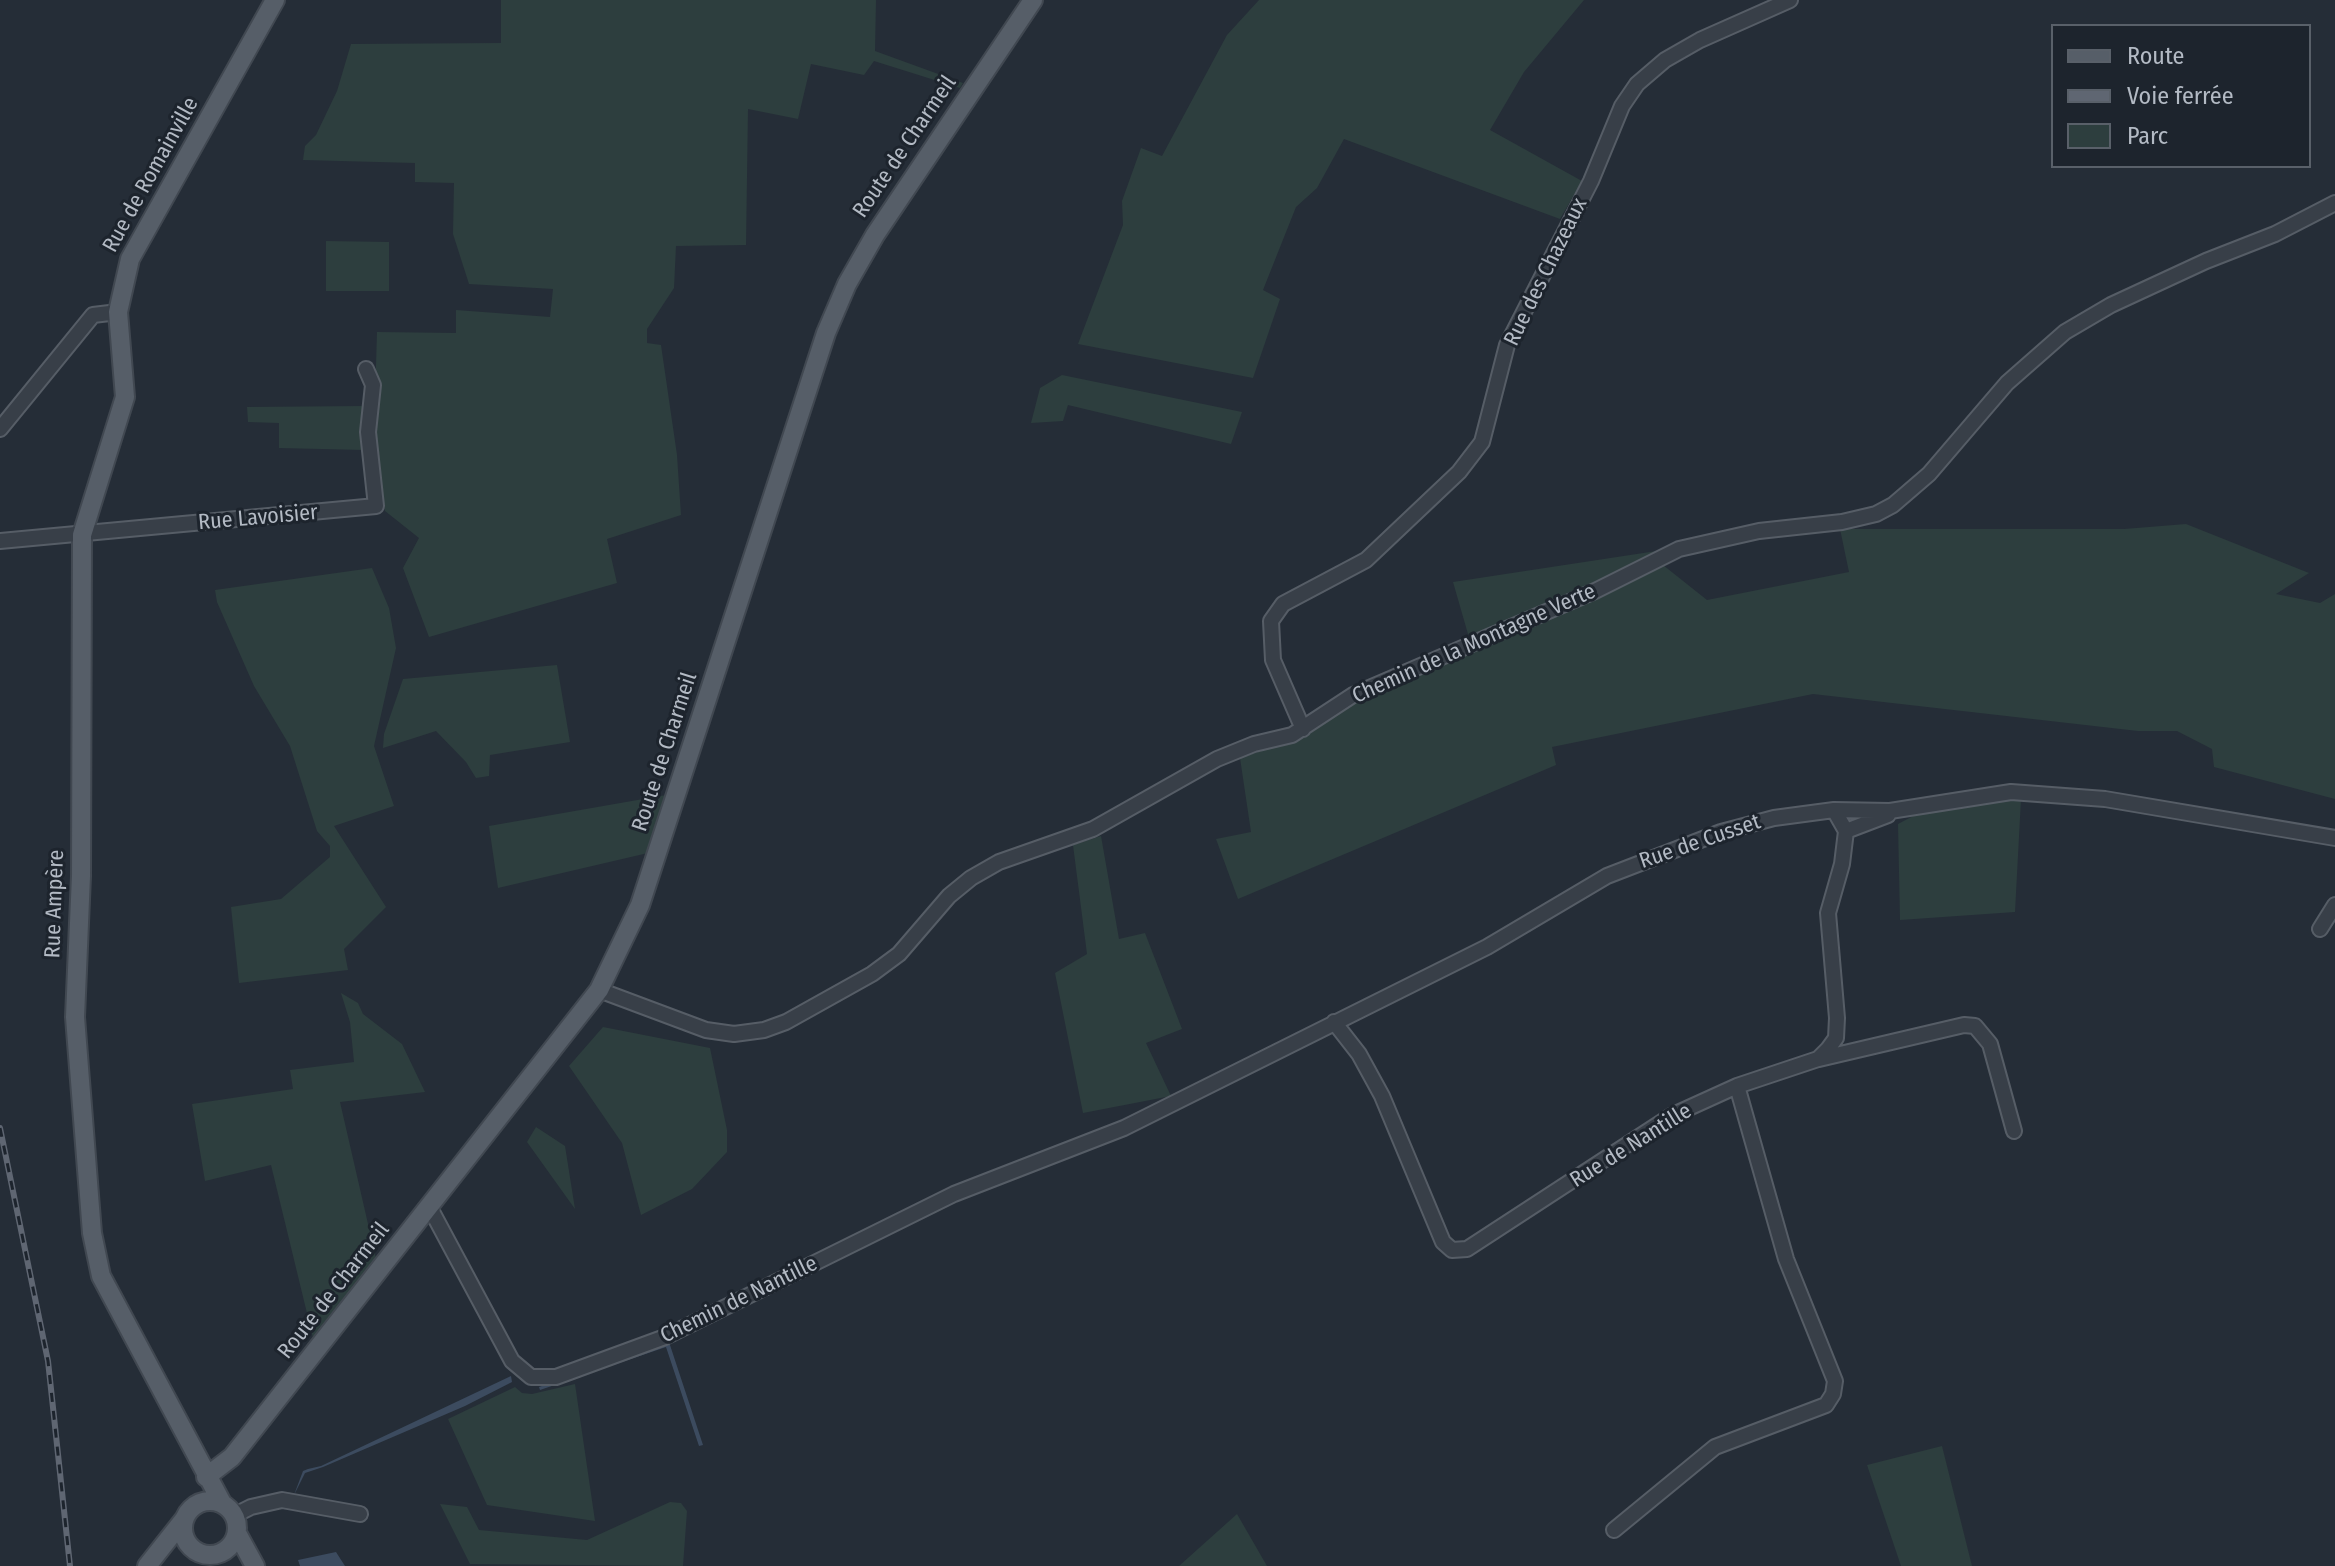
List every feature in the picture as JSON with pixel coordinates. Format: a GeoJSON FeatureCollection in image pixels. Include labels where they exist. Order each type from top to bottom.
{"type":"FeatureCollection","features":[{"type":"Feature","properties":{"kind":"main road","name":"Rue de Romainville"},"geometry":{"type":"LineString","coordinates":[[118,312],[130,259],[275,0]]}},
{"type":"Feature","properties":{"kind":"main road","name":"Route de Charmeil"},"geometry":{"type":"LineString","coordinates":[[206,1477],[232,1457],[599,990],[640,905],[826,333],[847,284],[875,235],[1033,0]]}},
{"type":"Feature","properties":{"kind":"main road","name":"Rue Ampère"},"geometry":{"type":"LineString","coordinates":[[118,312],[125,397],[82,535],[81,876],[75,1017],[92,1233],[101,1276],[206,1477],[230,1514],[253,1566]]}},
{"type":"Feature","properties":{"kind":"main road"},"geometry":{"type":"LineString","coordinates":[[196,1454],[206,1460],[232,1457]]}},
{"type":"Feature","properties":{"kind":"main road","name":"Route de Charmeil"},"geometry":{"type":"LineString","coordinates":[[230,1514],[225,1475],[232,1457]]}},
{"type":"Feature","properties":{"kind":"main road"},"geometry":{"type":"LineString","coordinates":[[148,1566],[198,1504],[206,1477]]}},
{"type":"Feature","properties":{"kind":"main road"},"geometry":{"type":"LineString","coordinates":[[198,1504],[230,1514],[224,1552]]}},
{"type":"Feature","properties":{"kind":"main road"},"geometry":{"type":"LineString","coordinates":[[185,1518],[183,1534],[191,1548],[206,1555],[224,1552],[253,1566]]}},
{"type":"Feature","properties":{"kind":"main road"},"geometry":{"type":"LineString","coordinates":[[148,1566],[162,1555],[191,1548]]}},
{"type":"Feature","properties":{"kind":"street","name":"Rue des Chazeaux"},"geometry":{"type":"LineString","coordinates":[[1303,729],[1273,660],[1271,621],[1283,604],[1366,560],[1459,472],[1482,442],[1507,345],[1591,181],[1622,106],[1637,84],[1665,60],[1700,40],[1790,0]]}},
{"type":"Feature","properties":{"kind":"street","name":"Chemin de la Montagne Verte"},"geometry":{"type":"LineString","coordinates":[[599,990],[706,1030],[734,1034],[775,1026],[872,974],[899,954],[949,896],[971,878],[999,862],[1093,829],[1217,759],[1303,729],[1353,695],[1595,591],[1679,549],[1759,531],[1842,522],[1876,514],[1893,505],[1929,474],[2007,383],[2065,332],[2111,305],[2206,261],[2275,234],[2335,203]]}},
{"type":"Feature","properties":{"kind":"street"},"geometry":{"type":"LineString","coordinates":[[0,429],[93,315],[118,312]]}},
{"type":"Feature","properties":{"kind":"street","name":"Rue Lavoisier"},"geometry":{"type":"LineString","coordinates":[[0,541],[376,506],[368,432],[373,385],[366,369]]}},
{"type":"Feature","properties":{"kind":"street","name":"Rue de Cusset"},"geometry":{"type":"LineString","coordinates":[[1124,1128],[1487,947],[1636,863],[1774,818],[1834,810],[1890,811],[2011,792],[2055,793],[2335,838]]}},
{"type":"Feature","properties":{"kind":"street"},"geometry":{"type":"LineString","coordinates":[[1818,1059],[1836,1038],[1828,913],[1842,864],[1846,831],[1834,810]]}},
{"type":"Feature","properties":{"kind":"street"},"geometry":{"type":"LineString","coordinates":[[1846,831],[1888,815],[1890,811]]}},
{"type":"Feature","properties":{"kind":"street"},"geometry":{"type":"LineString","coordinates":[[2320,929],[2335,905]]}},
{"type":"Feature","properties":{"kind":"street","name":"Rue de Nantille"},"geometry":{"type":"LineString","coordinates":[[1334,1022],[1359,1054],[1382,1096],[1443,1242],[1460,1251],[1548,1198],[1671,1116],[1737,1086],[1818,1059],[1964,1025],[1975,1026],[1990,1044],[2014,1131]]}},
{"type":"Feature","properties":{"kind":"street"},"geometry":{"type":"LineString","coordinates":[[1836,1038],[1857,1052]]}},
{"type":"Feature","properties":{"kind":"street"},"geometry":{"type":"LineString","coordinates":[[1614,1530],[1715,1447],[1826,1405],[1833,1394],[1835,1381],[1786,1259],[1737,1086]]}},
{"type":"Feature","properties":{"kind":"street","name":"Chemin de Nantille"},"geometry":{"type":"LineString","coordinates":[[430,1208],[512,1361],[522,1372],[544,1379],[665,1337],[954,1194],[1124,1128]]}},
{"type":"Feature","properties":{"kind":"street"},"geometry":{"type":"LineString","coordinates":[[230,1514],[282,1500],[360,1514]]}},
{"type":"Feature","properties":{"kind":"green space"},"geometry":{"type":"Polygon","coordinates":[[[501,0],[876,0],[875,51],[963,83],[960,88],[874,61],[864,75],[811,64],[798,119],[748,109],[746,245],[676,246],[674,288],[647,329],[647,343],[661,345],[677,455],[681,515],[607,539],[617,583],[429,637],[403,568],[419,538],[385,511],[374,432],[377,332],[456,333],[456,310],[550,317],[553,289],[469,284],[453,234],[454,183],[415,182],[415,163],[303,160],[305,146],[316,135],[337,91],[351,44],[501,43],[501,0]]]}},
{"type":"Feature","properties":{"kind":"green space"},"geometry":{"type":"Polygon","coordinates":[[[1259,0],[1584,0],[1524,72],[1490,130],[1582,181],[1560,219],[1344,139],[1317,188],[1296,207],[1263,290],[1280,299],[1253,378],[1078,344],[1123,225],[1122,201],[1141,148],[1162,156],[1227,35],[1259,0]]]}},
{"type":"Feature","properties":{"kind":"green space"},"geometry":{"type":"Polygon","coordinates":[[[326,241],[389,242],[389,291],[326,291],[326,241]]]}},
{"type":"Feature","properties":{"kind":"green space"},"geometry":{"type":"Polygon","coordinates":[[[1062,375],[1242,412],[1231,444],[1068,405],[1063,421],[1031,423],[1040,388],[1062,375]]]}},
{"type":"Feature","properties":{"kind":"green space"},"geometry":{"type":"Polygon","coordinates":[[[364,406],[364,450],[279,448],[279,423],[248,422],[247,407],[364,406]]]}},
{"type":"Feature","properties":{"kind":"green space"},"geometry":{"type":"Polygon","coordinates":[[[2186,524],[2309,573],[2276,594],[2320,603],[2335,594],[2335,799],[2214,767],[2212,749],[2177,731],[2138,731],[1813,694],[1552,747],[1556,765],[1238,899],[1216,839],[1251,832],[1240,758],[1306,736],[1360,699],[1472,648],[1453,582],[1663,550],[1663,565],[1707,600],[1849,572],[1840,529],[2124,529],[2186,524]]]}},
{"type":"Feature","properties":{"kind":"green space"},"geometry":{"type":"Polygon","coordinates":[[[372,568],[389,608],[396,648],[374,746],[394,806],[334,826],[386,907],[344,949],[348,970],[239,983],[231,907],[281,899],[330,857],[330,846],[317,831],[290,746],[254,686],[217,602],[215,590],[372,568]]]}},
{"type":"Feature","properties":{"kind":"green space"},"geometry":{"type":"Polygon","coordinates":[[[557,665],[570,742],[490,755],[489,776],[476,778],[466,762],[436,731],[383,748],[384,734],[403,679],[557,665]]]}},
{"type":"Feature","properties":{"kind":"green space"},"geometry":{"type":"Polygon","coordinates":[[[666,795],[648,853],[498,888],[489,826],[666,795]]]}},
{"type":"Feature","properties":{"kind":"green space"},"geometry":{"type":"Polygon","coordinates":[[[2021,799],[2015,912],[1900,920],[1898,824],[1917,814],[2021,799]]]}},
{"type":"Feature","properties":{"kind":"green space"},"geometry":{"type":"Polygon","coordinates":[[[1101,836],[1119,939],[1145,933],[1182,1029],[1146,1043],[1171,1096],[1083,1113],[1055,973],[1087,954],[1073,845],[1101,836]]]}},
{"type":"Feature","properties":{"kind":"green space"},"geometry":{"type":"Polygon","coordinates":[[[341,993],[358,1003],[363,1014],[402,1044],[425,1092],[340,1102],[377,1263],[314,1342],[271,1165],[205,1181],[192,1104],[293,1089],[290,1070],[354,1062],[350,1022],[341,993]]]}},
{"type":"Feature","properties":{"kind":"green space"},"geometry":{"type":"Polygon","coordinates":[[[603,1027],[710,1048],[727,1130],[727,1152],[692,1189],[641,1215],[622,1143],[569,1066],[603,1027]]]}},
{"type":"Feature","properties":{"kind":"green space"},"geometry":{"type":"Polygon","coordinates":[[[536,1127],[565,1146],[575,1209],[527,1142],[536,1127]]]}},
{"type":"Feature","properties":{"kind":"green space"},"geometry":{"type":"Polygon","coordinates":[[[575,1384],[595,1521],[487,1505],[448,1419],[515,1387],[522,1393],[532,1394],[575,1384]]]}},
{"type":"Feature","properties":{"kind":"green space"},"geometry":{"type":"Polygon","coordinates":[[[1942,1446],[1972,1566],[1901,1566],[1867,1465],[1942,1446]]]}},
{"type":"Feature","properties":{"kind":"green space"},"geometry":{"type":"Polygon","coordinates":[[[670,1502],[681,1503],[687,1511],[683,1566],[470,1564],[440,1504],[467,1507],[479,1530],[587,1540],[670,1502]]]}},
{"type":"Feature","properties":{"kind":"green space"},"geometry":{"type":"Polygon","coordinates":[[[1237,1514],[1267,1566],[1179,1566],[1237,1514]]]}},
{"type":"Feature","properties":{"kind":"water"},"geometry":{"type":"Polygon","coordinates":[[[669,1342],[703,1445],[699,1446],[666,1347],[540,1390],[539,1387],[669,1342]]]}},
{"type":"Feature","properties":{"kind":"water"},"geometry":{"type":"Polygon","coordinates":[[[511,1376],[512,1382],[465,1406],[305,1473],[294,1495],[303,1471],[321,1466],[511,1376]]]}},
{"type":"Feature","properties":{"kind":"water"},"geometry":{"type":"Polygon","coordinates":[[[336,1552],[345,1566],[300,1566],[298,1560],[336,1552]]]}},
{"type":"Feature","properties":{"kind":"railway"},"geometry":{"type":"LineString","coordinates":[[0,1128],[48,1361],[70,1566]]}}]}
